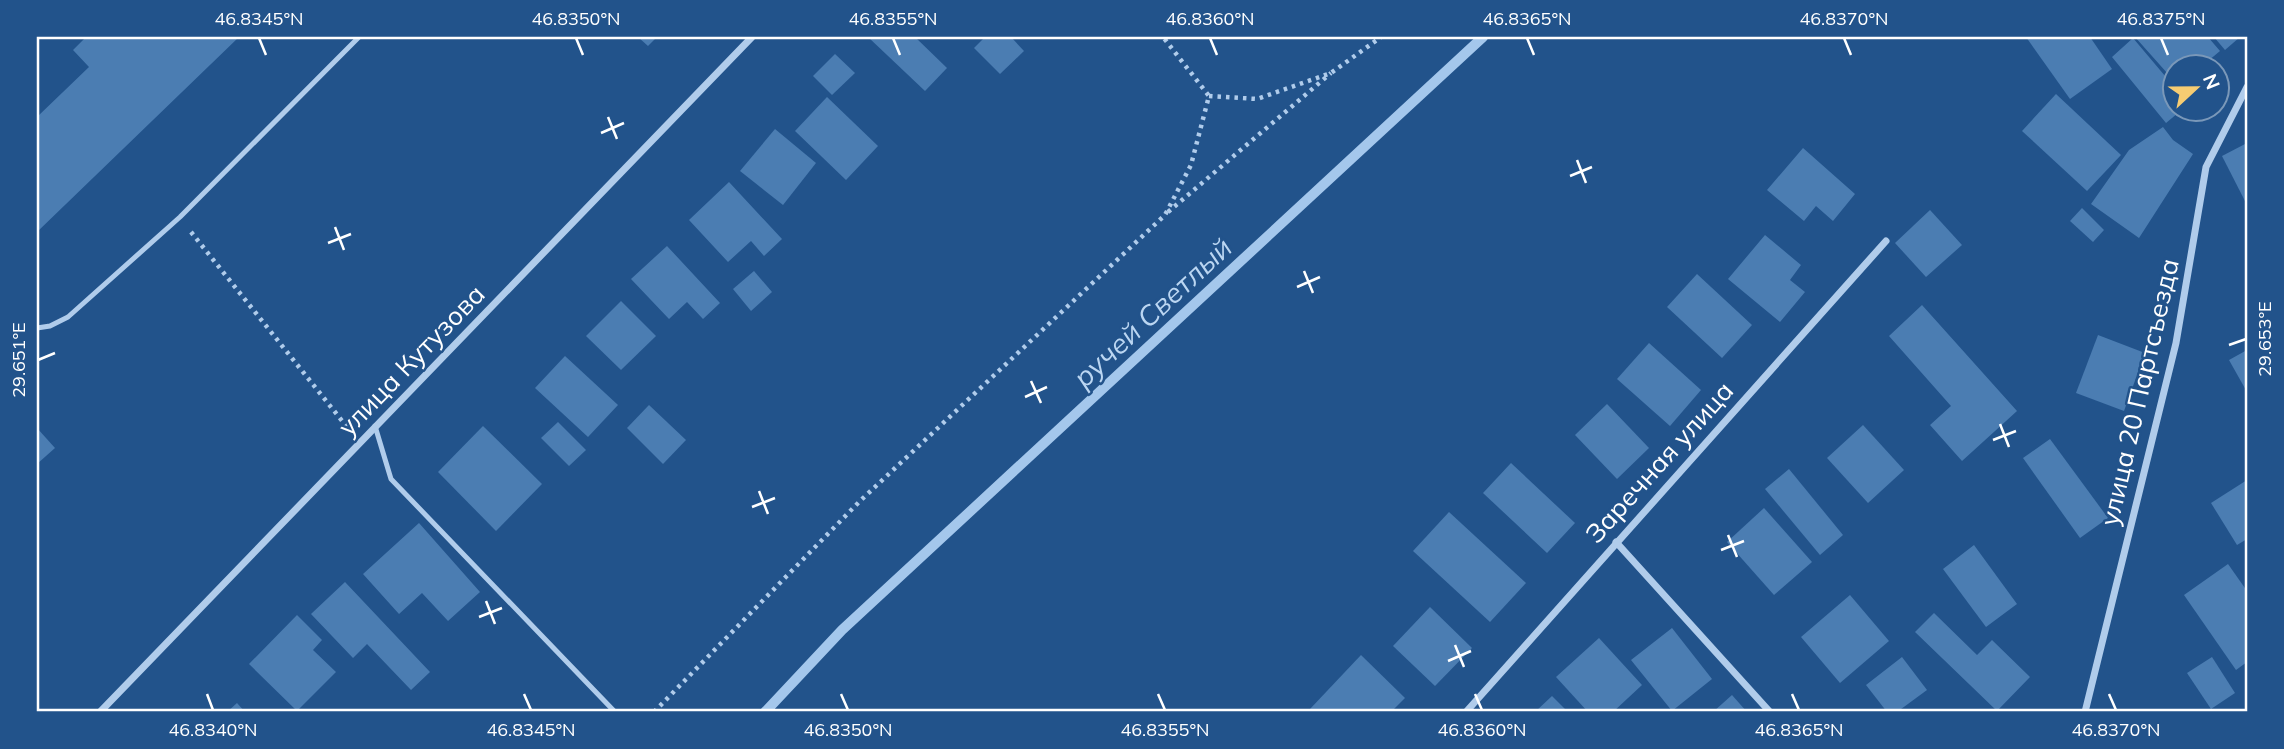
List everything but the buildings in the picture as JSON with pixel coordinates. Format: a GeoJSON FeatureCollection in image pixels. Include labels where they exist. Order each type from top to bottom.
{"type":"FeatureCollection","features":[{"type":"Feature","properties":{"kind":"street","name":"улица Кутузова"},"geometry":{"type":"LineString","coordinates":[[100,712],[752,37]]}},
{"type":"Feature","properties":{"kind":"street","name":"улица 20 Партсъезда"},"geometry":{"type":"LineString","coordinates":[[2085,712],[2176,344],[2206,167],[2247,87]]}},
{"type":"Feature","properties":{"kind":"street","name":"Заречная улица"},"geometry":{"type":"LineString","coordinates":[[1466,712],[1886,241]]}},
{"type":"Feature","properties":{"kind":"street"},"geometry":{"type":"LineString","coordinates":[[1616,542],[1770,712]]}},
{"type":"Feature","properties":{"kind":"lane"},"geometry":{"type":"LineString","coordinates":[[37,328],[50,326],[68,317],[180,217],[359,37]]}},
{"type":"Feature","properties":{"kind":"lane"},"geometry":{"type":"LineString","coordinates":[[375,425],[391,479],[615,712]]}},
{"type":"Feature","properties":{"kind":"path"},"geometry":{"type":"LineString","coordinates":[[1163,37],[1209,96],[1257,99],[1331,73]]}},
{"type":"Feature","properties":{"kind":"path"},"geometry":{"type":"LineString","coordinates":[[654,712],[860,501],[1165,215],[1331,73],[1381,37]]}},
{"type":"Feature","properties":{"kind":"path"},"geometry":{"type":"LineString","coordinates":[[1165,215],[1191,165],[1209,96]]}},
{"type":"Feature","properties":{"kind":"path"},"geometry":{"type":"LineString","coordinates":[[180,217],[360,443]]}},
{"type":"Feature","properties":{"kind":"waterway","name":"ручей Светлый"},"geometry":{"type":"LineString","coordinates":[[765,712],[842,630],[1483,37]]}}]}
